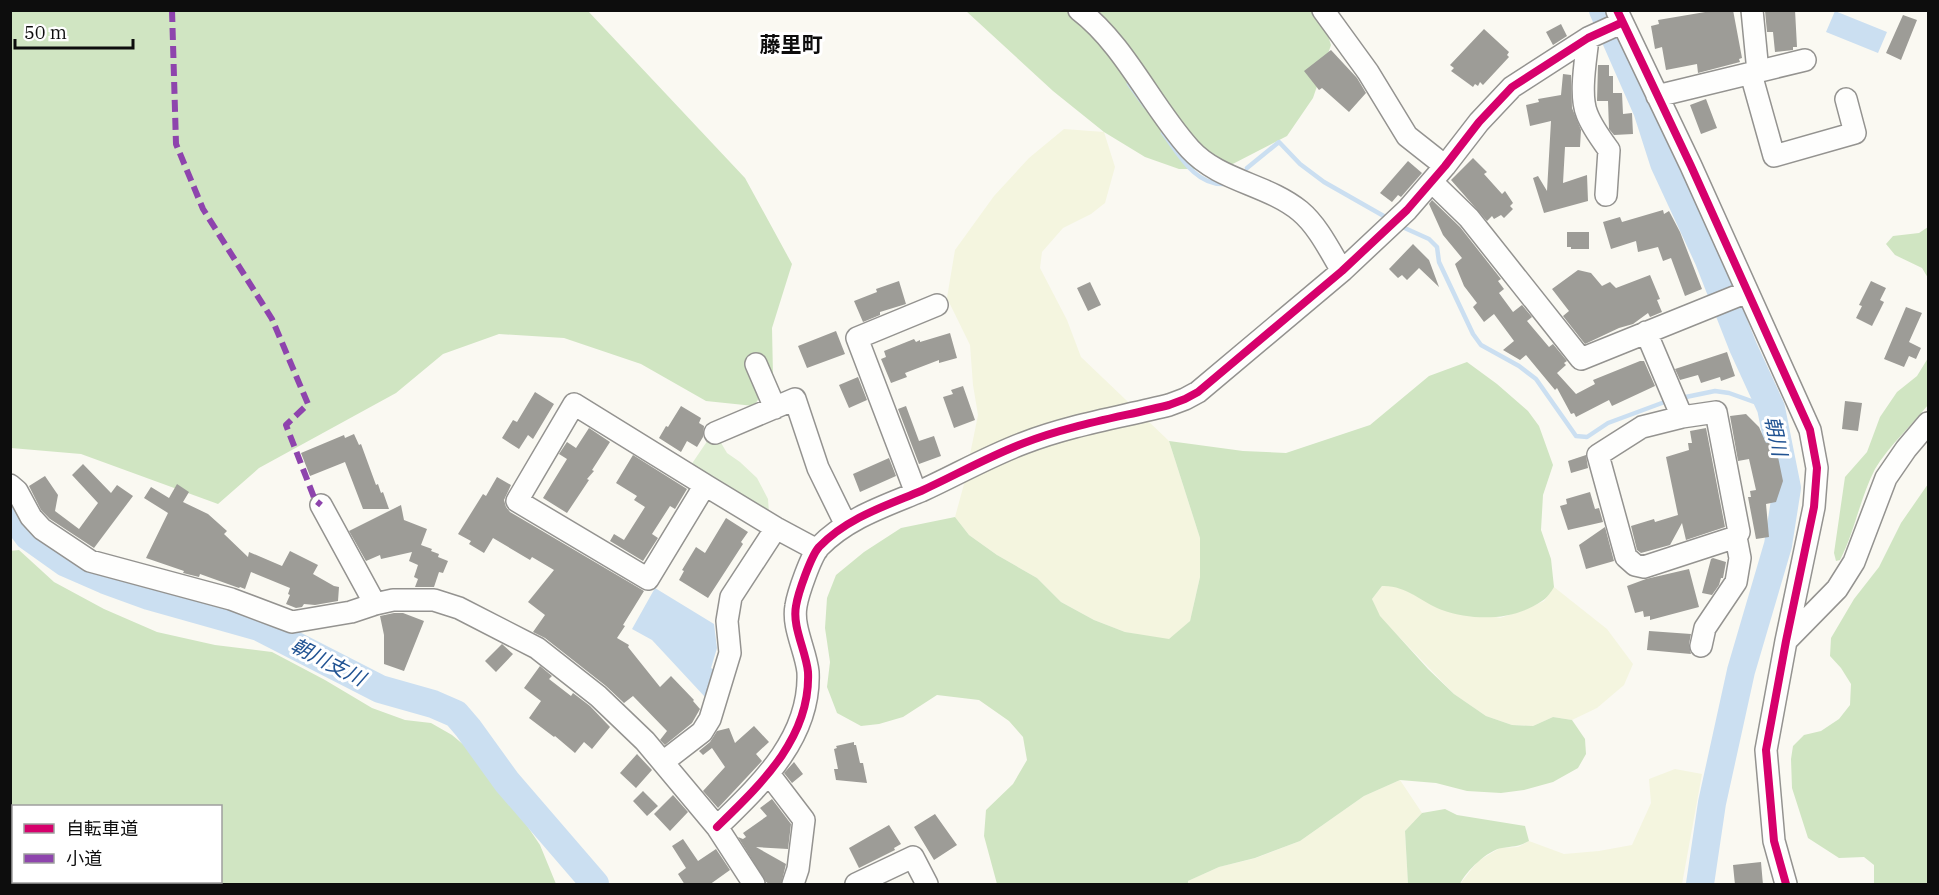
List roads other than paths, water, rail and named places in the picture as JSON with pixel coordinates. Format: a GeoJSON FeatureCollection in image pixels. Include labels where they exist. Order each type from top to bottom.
{"type":"FeatureCollection","features":[{"type":"Feature","properties":{"kind":"street"},"geometry":{"type":"LineString","coordinates":[[1079,10],[1104,34],[1190,149],[1212,167],[1280,198],[1301,212],[1319,234],[1342,271]]}},
{"type":"Feature","properties":{"kind":"street"},"geometry":{"type":"LineString","coordinates":[[1323,10],[1368,72],[1407,136],[1439,174],[1469,218],[1581,359],[1731,298]]}},
{"type":"Feature","properties":{"kind":"street"},"geometry":{"type":"LineString","coordinates":[[1752,10],[1755,73],[1774,156],[1855,133],[1846,99]]}},
{"type":"Feature","properties":{"kind":"street"},"geometry":{"type":"LineString","coordinates":[[717,827],[769,774],[787,749],[803,709],[808,688],[807,669],[795,609],[803,580],[817,550],[846,525],[879,507],[916,493],[959,471],[1024,443],[1053,433],[1169,405],[1198,392],[1342,271],[1393,223],[1439,174],[1479,122],[1512,87],[1607,26]]}},
{"type":"Feature","properties":{"kind":"street"},"geometry":{"type":"LineString","coordinates":[[1607,26],[1657,96],[1731,298],[1810,430],[1817,468],[1814,507],[1766,750],[1774,841],[1786,885]]}},
{"type":"Feature","properties":{"kind":"street"},"geometry":{"type":"LineString","coordinates":[[1606,195],[1610,150],[1600,139],[1586,112],[1584,90],[1607,26]]}},
{"type":"Feature","properties":{"kind":"street"},"geometry":{"type":"LineString","coordinates":[[1657,96],[1805,60]]}},
{"type":"Feature","properties":{"kind":"street"},"geometry":{"type":"LineString","coordinates":[[916,493],[857,338],[937,305]]}},
{"type":"Feature","properties":{"kind":"street"},"geometry":{"type":"LineString","coordinates":[[1646,332],[1677,407]]}},
{"type":"Feature","properties":{"kind":"street"},"geometry":{"type":"LineString","coordinates":[[756,364],[775,408]]}},
{"type":"Feature","properties":{"kind":"street"},"geometry":{"type":"LineString","coordinates":[[715,433],[795,399],[818,468],[846,525]]}},
{"type":"Feature","properties":{"kind":"street"},"geometry":{"type":"LineString","coordinates":[[705,485],[648,579],[517,501],[574,404],[776,528],[817,550]]}},
{"type":"Feature","properties":{"kind":"street"},"geometry":{"type":"LineString","coordinates":[[1701,646],[1705,628],[1736,582],[1740,558],[1736,537],[1739,532],[1716,412],[1677,407],[1598,455],[1626,557],[1635,565],[1644,567],[1736,537]]}},
{"type":"Feature","properties":{"kind":"street"},"geometry":{"type":"LineString","coordinates":[[1786,641],[1837,589],[1854,562],[1886,478],[1929,423]]}},
{"type":"Feature","properties":{"kind":"street"},"geometry":{"type":"LineString","coordinates":[[10,485],[17,491],[31,517],[42,529],[90,561],[231,599],[292,622],[351,612],[375,604],[414,599],[434,600],[459,608],[537,648],[598,696],[645,741],[717,827],[754,885]]}},
{"type":"Feature","properties":{"kind":"street"},"geometry":{"type":"LineString","coordinates":[[321,505],[375,604]]}},
{"type":"Feature","properties":{"kind":"street"},"geometry":{"type":"LineString","coordinates":[[663,762],[702,732],[711,719],[730,653],[727,621],[732,597],[776,528]]}},
{"type":"Feature","properties":{"kind":"street"},"geometry":{"type":"LineString","coordinates":[[769,774],[804,820],[800,858],[793,885]]}},
{"type":"Feature","properties":{"kind":"street"},"geometry":{"type":"LineString","coordinates":[[856,885],[913,857],[927,885]]}},
{"type":"Feature","properties":{"kind":"water"},"geometry":{"type":"Polygon","coordinates":[[[1835,11],[1887,32],[1878,53],[1826,32],[1835,11]]]}},
{"type":"Feature","properties":{"kind":"water"},"geometry":{"type":"Polygon","coordinates":[[[655,588],[714,624],[717,648],[711,668],[718,672],[712,687],[708,687],[705,697],[652,640],[632,629],[655,588]]]}},
{"type":"Feature","properties":{"kind":"waterway","name":"朝川"},"geometry":{"type":"LineString","coordinates":[[1603,10],[1647,110],[1664,163],[1708,258],[1743,347],[1771,408],[1787,488],[1778,545],[1741,671],[1712,803],[1700,884]]}},
{"type":"Feature","properties":{"kind":"waterway"},"geometry":{"type":"LineString","coordinates":[[1129,84],[1145,106]]}},
{"type":"Feature","properties":{"kind":"waterway"},"geometry":{"type":"LineString","coordinates":[[1163,133],[1196,174],[1205,180],[1225,184]]}},
{"type":"Feature","properties":{"kind":"waterway"},"geometry":{"type":"LineString","coordinates":[[1247,168],[1279,142],[1300,164],[1324,182],[1389,219]]}},
{"type":"Feature","properties":{"kind":"waterway"},"geometry":{"type":"LineString","coordinates":[[1398,225],[1429,239],[1437,247],[1439,262],[1473,334],[1481,345],[1519,366],[1536,379],[1576,436],[1587,437],[1608,423],[1670,400]]}},
{"type":"Feature","properties":{"kind":"waterway"},"geometry":{"type":"LineString","coordinates":[[1681,398],[1715,391],[1729,393],[1771,408]]}},
{"type":"Feature","properties":{"kind":"waterway","name":"朝川支川"},"geometry":{"type":"LineString","coordinates":[[10,512],[28,536],[66,563],[149,596],[259,627],[380,689],[433,704],[456,714],[507,782],[595,884]]}},
{"type":"Feature","properties":{"kind":"district","name":"藤里町"},"geometry":{"type":"Point","coordinates":[791,45]}}]}
